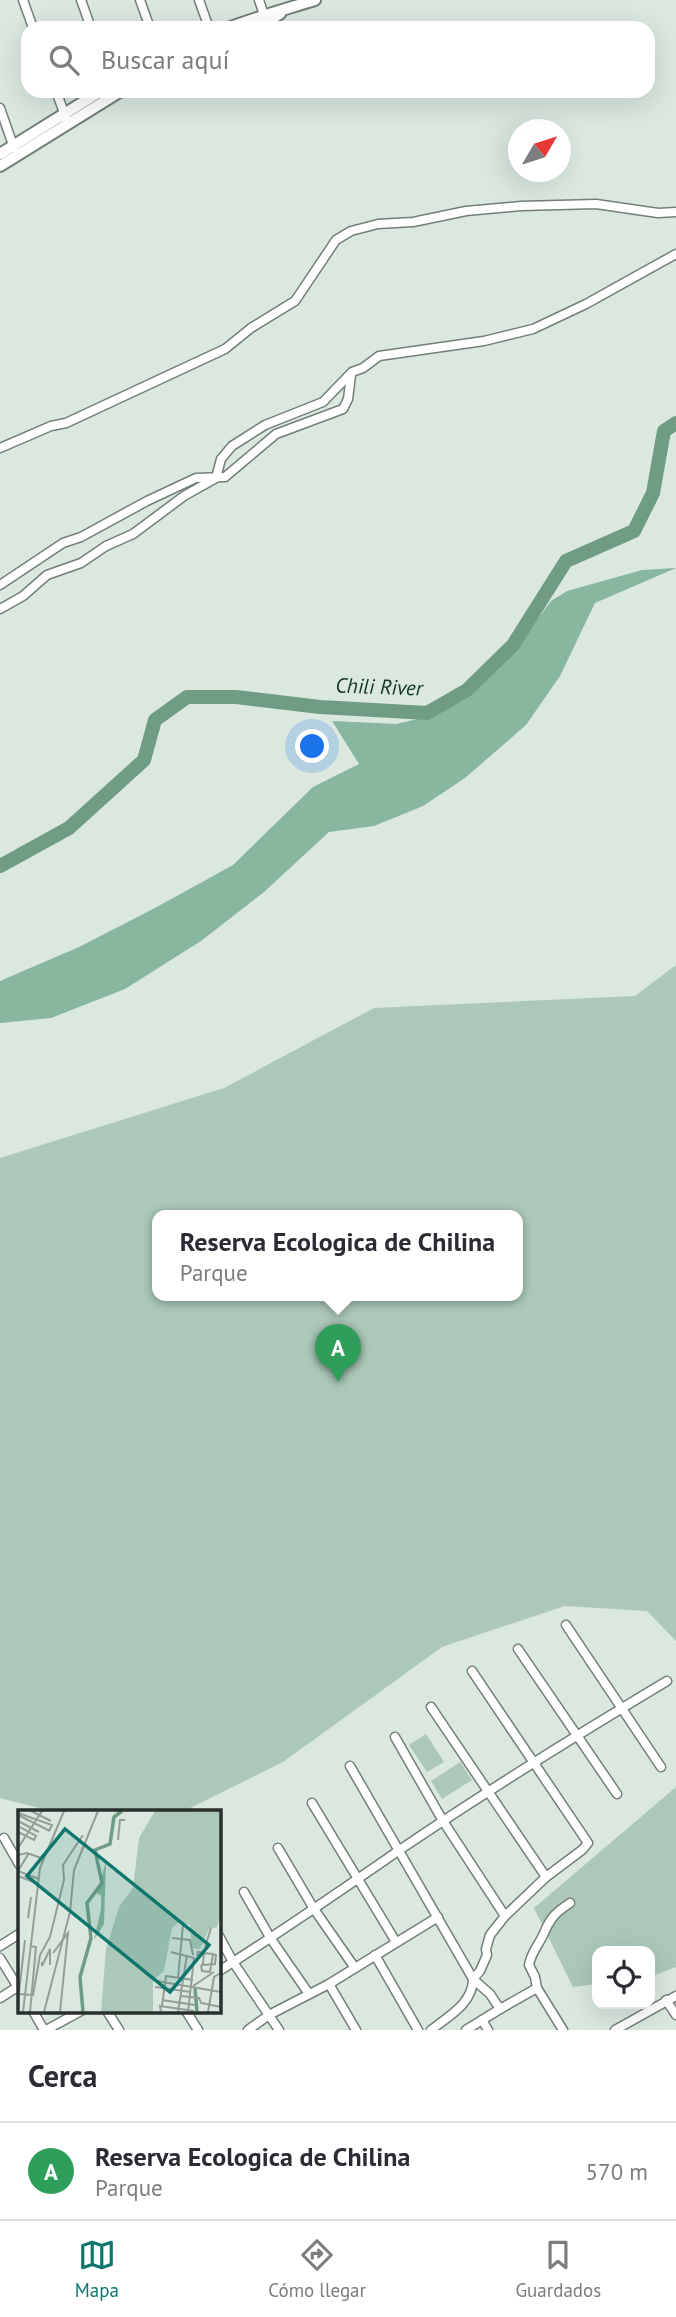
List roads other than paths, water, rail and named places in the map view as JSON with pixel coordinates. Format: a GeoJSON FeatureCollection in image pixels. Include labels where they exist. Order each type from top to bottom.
{"type":"FeatureCollection","features":[{"type":"Feature","properties":{"kind":"main road"},"geometry":{"type":"LineString","coordinates":[[257,21],[315,0]]}},
{"type":"Feature","properties":{"kind":"main road"},"geometry":{"type":"LineString","coordinates":[[66,119],[92,98]]}},
{"type":"Feature","properties":{"kind":"main road"},"geometry":{"type":"LineString","coordinates":[[0,166],[15,150],[105,98]]}},
{"type":"Feature","properties":{"kind":"main road"},"geometry":{"type":"LineString","coordinates":[[0,154],[15,150]]}},
{"type":"Feature","properties":{"kind":"street"},"geometry":{"type":"LineString","coordinates":[[23,0],[30,21]]}},
{"type":"Feature","properties":{"kind":"street"},"geometry":{"type":"LineString","coordinates":[[81,0],[88,21]]}},
{"type":"Feature","properties":{"kind":"street"},"geometry":{"type":"LineString","coordinates":[[141,0],[148,21]]}},
{"type":"Feature","properties":{"kind":"street"},"geometry":{"type":"LineString","coordinates":[[199,0],[206,21]]}},
{"type":"Feature","properties":{"kind":"street"},"geometry":{"type":"LineString","coordinates":[[259,0],[265,19]]}},
{"type":"Feature","properties":{"kind":"street"},"geometry":{"type":"LineString","coordinates":[[58,98],[66,119]]}},
{"type":"Feature","properties":{"kind":"street"},"geometry":{"type":"LineString","coordinates":[[0,108],[15,150]]}},
{"type":"Feature","properties":{"kind":"street"},"geometry":{"type":"LineString","coordinates":[[0,448],[51,426],[66,423],[225,349],[251,328],[295,301],[337,240],[351,231],[377,224],[413,222],[466,211],[521,206],[596,204],[658,213],[676,212]]}},
{"type":"Feature","properties":{"kind":"street"},"geometry":{"type":"LineString","coordinates":[[216,478],[221,459],[232,446],[265,425],[323,402],[352,372],[363,369],[372,360],[385,354],[484,341],[533,329],[586,304],[676,254]]}},
{"type":"Feature","properties":{"kind":"street"},"geometry":{"type":"LineString","coordinates":[[0,609],[23,596],[47,575],[81,562],[106,546],[133,534],[184,496],[216,478],[225,477],[276,435],[343,409],[348,399],[352,372]]}},
{"type":"Feature","properties":{"kind":"street"},"geometry":{"type":"LineString","coordinates":[[0,585],[59,546],[155,497],[196,478],[216,478]]}},
{"type":"Feature","properties":{"kind":"street"},"geometry":{"type":"LineString","coordinates":[[566,1625],[661,1767]]}},
{"type":"Feature","properties":{"kind":"street"},"geometry":{"type":"LineString","coordinates":[[518,1649],[617,1794]]}},
{"type":"Feature","properties":{"kind":"street"},"geometry":{"type":"LineString","coordinates":[[431,2030],[467,2000],[472,1992],[473,1979],[487,1955],[490,1935],[505,1916],[546,1877],[588,1843],[472,1671]]}},
{"type":"Feature","properties":{"kind":"street"},"geometry":{"type":"LineString","coordinates":[[220,1970],[577,1734],[667,1681]]}},
{"type":"Feature","properties":{"kind":"street"},"geometry":{"type":"LineString","coordinates":[[431,1707],[546,1877]]}},
{"type":"Feature","properties":{"kind":"street"},"geometry":{"type":"LineString","coordinates":[[395,1737],[443,1821],[505,1916]]}},
{"type":"Feature","properties":{"kind":"street"},"geometry":{"type":"LineString","coordinates":[[350,1766],[473,1979],[490,1994],[500,2008]]}},
{"type":"Feature","properties":{"kind":"street"},"geometry":{"type":"LineString","coordinates":[[312,1803],[396,1942]]}},
{"type":"Feature","properties":{"kind":"street"},"geometry":{"type":"LineString","coordinates":[[4,1838],[18,1862]]}},
{"type":"Feature","properties":{"kind":"street"},"geometry":{"type":"LineString","coordinates":[[278,1849],[314,1909],[355,1968]]}},
{"type":"Feature","properties":{"kind":"street"},"geometry":{"type":"LineString","coordinates":[[244,1892],[271,1939],[309,1994]]}},
{"type":"Feature","properties":{"kind":"street"},"geometry":{"type":"LineString","coordinates":[[563,2030],[537,1988],[529,1965],[547,1923],[555,1913],[570,1903]]}},
{"type":"Feature","properties":{"kind":"street"},"geometry":{"type":"LineString","coordinates":[[248,2030],[269,2015],[329,1984],[438,1917]]}},
{"type":"Feature","properties":{"kind":"street"},"geometry":{"type":"LineString","coordinates":[[0,1946],[18,1935]]}},
{"type":"Feature","properties":{"kind":"street"},"geometry":{"type":"LineString","coordinates":[[220,1938],[279,2030]]}},
{"type":"Feature","properties":{"kind":"street"},"geometry":{"type":"LineString","coordinates":[[375,1955],[418,2030]]}},
{"type":"Feature","properties":{"kind":"street"},"geometry":{"type":"LineString","coordinates":[[0,1958],[18,1985]]}},
{"type":"Feature","properties":{"kind":"street"},"geometry":{"type":"LineString","coordinates":[[329,1984],[356,2030]]}},
{"type":"Feature","properties":{"kind":"street"},"geometry":{"type":"LineString","coordinates":[[0,1998],[18,1988]]}},
{"type":"Feature","properties":{"kind":"street"},"geometry":{"type":"LineString","coordinates":[[466,2030],[537,1988]]}},
{"type":"Feature","properties":{"kind":"street"},"geometry":{"type":"LineString","coordinates":[[619,2029],[676,1996]]}},
{"type":"Feature","properties":{"kind":"street"},"geometry":{"type":"LineString","coordinates":[[666,2000],[676,2015]]}},
{"type":"Feature","properties":{"kind":"street"},"geometry":{"type":"LineString","coordinates":[[34,2012],[45,2030],[79,2012]]}},
{"type":"Feature","properties":{"kind":"street"},"geometry":{"type":"LineString","coordinates":[[108,2012],[119,2030]]}},
{"type":"Feature","properties":{"kind":"street"},"geometry":{"type":"LineString","coordinates":[[187,2012],[198,2030]]}},
{"type":"Feature","properties":{"kind":"street"},"geometry":{"type":"LineString","coordinates":[[482,2020],[488,2030]]}},
{"type":"Feature","properties":{"kind":"waterway","name":"Chili River"},"geometry":{"type":"LineString","coordinates":[[0,866],[69,828],[144,760],[155,720],[187,697],[236,697],[320,707],[427,713],[467,690],[513,645],[566,561],[634,531],[653,493],[664,431],[676,423]]}},
{"type":"Feature","properties":{"kind":"place","name":"Reserva Ecologica de Chilina"},"geometry":{"type":"Point","coordinates":[338,1382]}}]}
